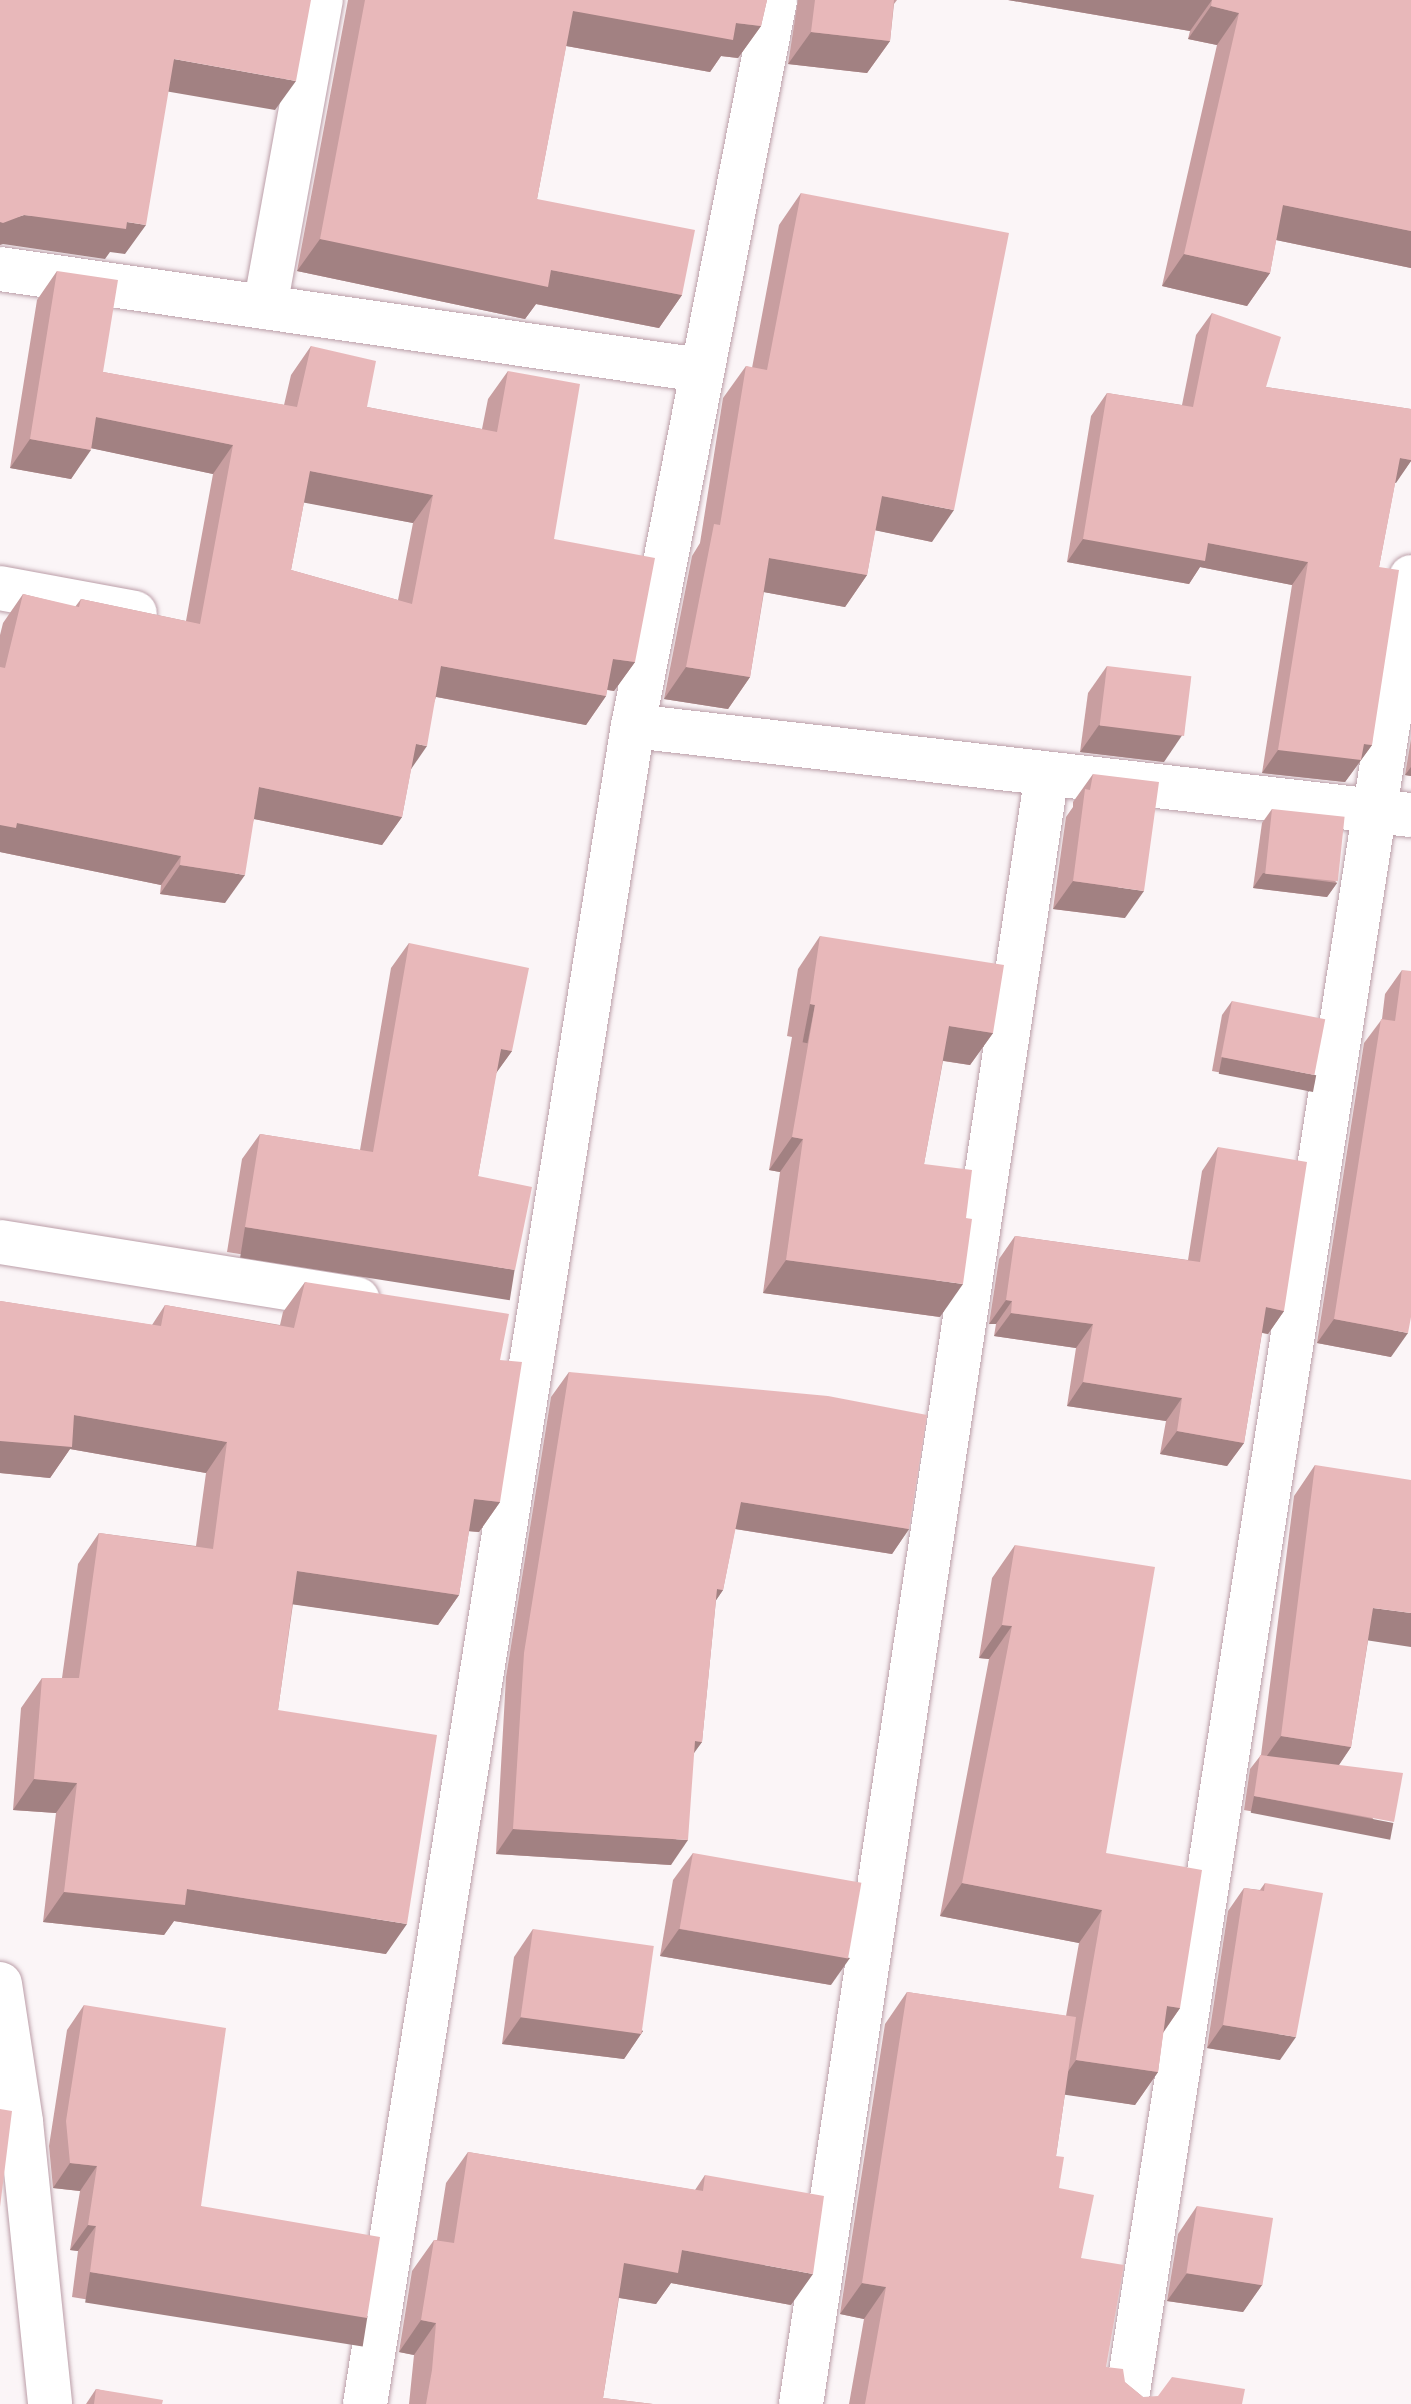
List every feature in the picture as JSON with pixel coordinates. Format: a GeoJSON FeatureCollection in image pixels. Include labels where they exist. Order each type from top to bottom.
{"type":"FeatureCollection","features":[{"type":"Feature","properties":{"kind":"street"},"geometry":{"type":"LineString","coordinates":[[265,307],[321,0]]}},
{"type":"Feature","properties":{"kind":"street"},"geometry":{"type":"LineString","coordinates":[[365,2404],[633,726],[775,0]]}},
{"type":"Feature","properties":{"kind":"street"},"geometry":{"type":"LineString","coordinates":[[0,269],[701,370]]}},
{"type":"Feature","properties":{"kind":"street"},"geometry":{"type":"LineString","coordinates":[[1126,2404],[1393,813],[1411,577]]}},
{"type":"Feature","properties":{"kind":"street"},"geometry":{"type":"LineString","coordinates":[[0,588],[153,616]]}},
{"type":"Feature","properties":{"kind":"street"},"geometry":{"type":"LineString","coordinates":[[633,726],[1393,813]]}},
{"type":"Feature","properties":{"kind":"street"},"geometry":{"type":"LineString","coordinates":[[801,2404],[1047,773]]}},
{"type":"Feature","properties":{"kind":"street"},"geometry":{"type":"LineString","coordinates":[[0,1242],[395,1305]]}},
{"type":"Feature","properties":{"kind":"street"},"geometry":{"type":"LineString","coordinates":[[490,1320],[537,1327]]}},
{"type":"Feature","properties":{"kind":"street"},"geometry":{"type":"LineString","coordinates":[[0,1984],[10,2120],[50,2404]]}},
{"type":"Feature","properties":{"kind":"building"},"geometry":{"type":"Polygon","coordinates":[[[0,0],[311,0],[296,81],[174,59],[146,225],[127,222],[126,229],[24,215],[0,222],[0,0]]]}},
{"type":"Feature","properties":{"kind":"building"},"geometry":{"type":"Polygon","coordinates":[[[365,0],[767,0],[761,26],[736,23],[733,40],[573,11],[537,199],[695,230],[682,295],[551,270],[548,287],[320,239],[365,0]]]}},
{"type":"Feature","properties":{"kind":"building"},"geometry":{"type":"Polygon","coordinates":[[[815,0],[894,0],[890,41],[811,32],[815,0]]]}},
{"type":"Feature","properties":{"kind":"building"},"geometry":{"type":"Polygon","coordinates":[[[1212,0],[1411,0],[1411,231],[1283,205],[1270,273],[1184,254],[1239,13],[1211,6],[1212,0]]]}},
{"type":"Feature","properties":{"kind":"building"},"geometry":{"type":"Polygon","coordinates":[[[801,193],[1009,233],[954,510],[882,496],[867,575],[769,558],[750,677],[686,667],[714,524],[720,525],[746,366],[767,370],[801,193]]]}},
{"type":"Feature","properties":{"kind":"building"},"geometry":{"type":"Polygon","coordinates":[[[57,271],[118,280],[103,372],[297,407],[311,346],[376,361],[367,407],[497,432],[508,371],[580,384],[554,539],[655,558],[635,662],[613,659],[606,696],[441,666],[427,746],[416,744],[402,817],[259,787],[245,875],[180,865],[181,856],[17,823],[16,828],[0,825],[0,667],[5,668],[23,594],[79,607],[81,599],[200,624],[233,445],[96,417],[91,450],[30,439],[57,271]],[[310,471],[291,570],[412,604],[433,495],[310,471]]]}},
{"type":"Feature","properties":{"kind":"building"},"geometry":{"type":"Polygon","coordinates":[[[1212,313],[1281,337],[1266,387],[1411,409],[1411,460],[1400,458],[1379,567],[1399,570],[1372,745],[1364,744],[1361,760],[1278,750],[1308,562],[1208,543],[1205,561],[1083,539],[1107,393],[1193,407],[1212,313]]]}},
{"type":"Feature","properties":{"kind":"building"},"geometry":{"type":"Polygon","coordinates":[[[1107,666],[1191,676],[1184,736],[1100,726],[1107,666]]]}},
{"type":"Feature","properties":{"kind":"building"},"geometry":{"type":"Polygon","coordinates":[[[1093,774],[1159,782],[1144,891],[1073,881],[1085,789],[1090,790],[1093,774]]]}},
{"type":"Feature","properties":{"kind":"building"},"geometry":{"type":"Polygon","coordinates":[[[1272,809],[1345,817],[1338,881],[1265,874],[1272,809]]]}},
{"type":"Feature","properties":{"kind":"building"},"geometry":{"type":"Polygon","coordinates":[[[820,936],[1004,965],[993,1033],[949,1026],[924,1164],[972,1170],[966,1218],[972,1219],[963,1284],[786,1260],[803,1139],[792,1137],[815,1005],[810,1004],[820,936]]]}},
{"type":"Feature","properties":{"kind":"building"},"geometry":{"type":"Polygon","coordinates":[[[409,943],[529,968],[512,1051],[501,1049],[478,1176],[532,1187],[515,1270],[245,1227],[260,1134],[373,1152],[409,943]]]}},
{"type":"Feature","properties":{"kind":"building"},"geometry":{"type":"Polygon","coordinates":[[[1402,970],[1411,971],[1411,1317],[1408,1333],[1334,1319],[1381,1019],[1395,1021],[1402,970]]]}},
{"type":"Feature","properties":{"kind":"building"},"geometry":{"type":"Polygon","coordinates":[[[1232,1001],[1325,1019],[1314,1075],[1221,1057],[1232,1001]]]}},
{"type":"Feature","properties":{"kind":"building"},"geometry":{"type":"Polygon","coordinates":[[[1218,1147],[1307,1162],[1284,1311],[1266,1307],[1244,1443],[1177,1431],[1182,1398],[1083,1382],[1093,1324],[1011,1313],[1012,1301],[1006,1300],[1015,1236],[1200,1262],[1218,1147]]]}},
{"type":"Feature","properties":{"kind":"building"},"geometry":{"type":"Polygon","coordinates":[[[305,1282],[509,1314],[500,1360],[522,1362],[500,1502],[474,1499],[459,1595],[297,1571],[278,1710],[437,1735],[407,1924],[187,1889],[185,1905],[64,1892],[77,1783],[34,1779],[42,1678],[79,1678],[99,1533],[213,1549],[227,1442],[74,1415],[72,1447],[0,1441],[0,1301],[161,1326],[165,1305],[294,1328],[305,1282]]]}},
{"type":"Feature","properties":{"kind":"building"},"geometry":{"type":"Polygon","coordinates":[[[569,1372],[828,1396],[927,1415],[909,1529],[741,1502],[723,1590],[717,1589],[702,1742],[695,1741],[688,1840],[513,1829],[524,1653],[569,1372]]]}},
{"type":"Feature","properties":{"kind":"building"},"geometry":{"type":"Polygon","coordinates":[[[1315,1465],[1411,1480],[1411,1613],[1373,1608],[1351,1747],[1281,1736],[1315,1465]]]}},
{"type":"Feature","properties":{"kind":"building"},"geometry":{"type":"Polygon","coordinates":[[[1015,1545],[1155,1567],[1106,1853],[1202,1870],[1180,2008],[1167,2006],[1158,2072],[1076,2060],[1102,1910],[962,1883],[1012,1626],[1002,1625],[1015,1545]]]}},
{"type":"Feature","properties":{"kind":"building"},"geometry":{"type":"Polygon","coordinates":[[[1260,1755],[1403,1773],[1394,1822],[1254,1796],[1260,1755]]]}},
{"type":"Feature","properties":{"kind":"building"},"geometry":{"type":"Polygon","coordinates":[[[693,1853],[861,1883],[848,1959],[680,1929],[693,1853]]]}},
{"type":"Feature","properties":{"kind":"building"},"geometry":{"type":"Polygon","coordinates":[[[1265,1883],[1323,1893],[1296,2037],[1223,2025],[1244,1888],[1264,1891],[1265,1883]]]}},
{"type":"Feature","properties":{"kind":"building"},"geometry":{"type":"Polygon","coordinates":[[[533,1929],[654,1946],[641,2034],[521,2017],[533,1929]]]}},
{"type":"Feature","properties":{"kind":"building"},"geometry":{"type":"Polygon","coordinates":[[[907,1992],[1076,2017],[1056,2156],[1064,2157],[1059,2188],[1094,2195],[1081,2258],[1124,2265],[1106,2367],[1123,2369],[1125,2382],[1143,2397],[1158,2396],[1172,2377],[1245,2389],[1242,2404],[865,2404],[886,2287],[862,2283],[907,1992]]]}},
{"type":"Feature","properties":{"kind":"building"},"geometry":{"type":"Polygon","coordinates":[[[84,2005],[226,2028],[201,2206],[380,2237],[367,2318],[90,2272],[96,2226],[88,2225],[97,2166],[70,2163],[66,2121],[84,2005]]]}},
{"type":"Feature","properties":{"kind":"building"},"geometry":{"type":"Polygon","coordinates":[[[0,2109],[12,2111],[0,2207],[0,2109]]]}},
{"type":"Feature","properties":{"kind":"building"},"geometry":{"type":"Polygon","coordinates":[[[468,2152],[703,2191],[705,2175],[824,2196],[813,2274],[682,2250],[678,2273],[624,2263],[603,2398],[653,2404],[426,2404],[436,2323],[421,2320],[434,2240],[454,2243],[468,2152]]]}},
{"type":"Feature","properties":{"kind":"building"},"geometry":{"type":"Polygon","coordinates":[[[1197,2206],[1273,2218],[1262,2285],[1186,2273],[1197,2206]]]}},
{"type":"Feature","properties":{"kind":"building"},"geometry":{"type":"Polygon","coordinates":[[[96,2389],[163,2400],[162,2404],[94,2404],[96,2389]]]}}]}
